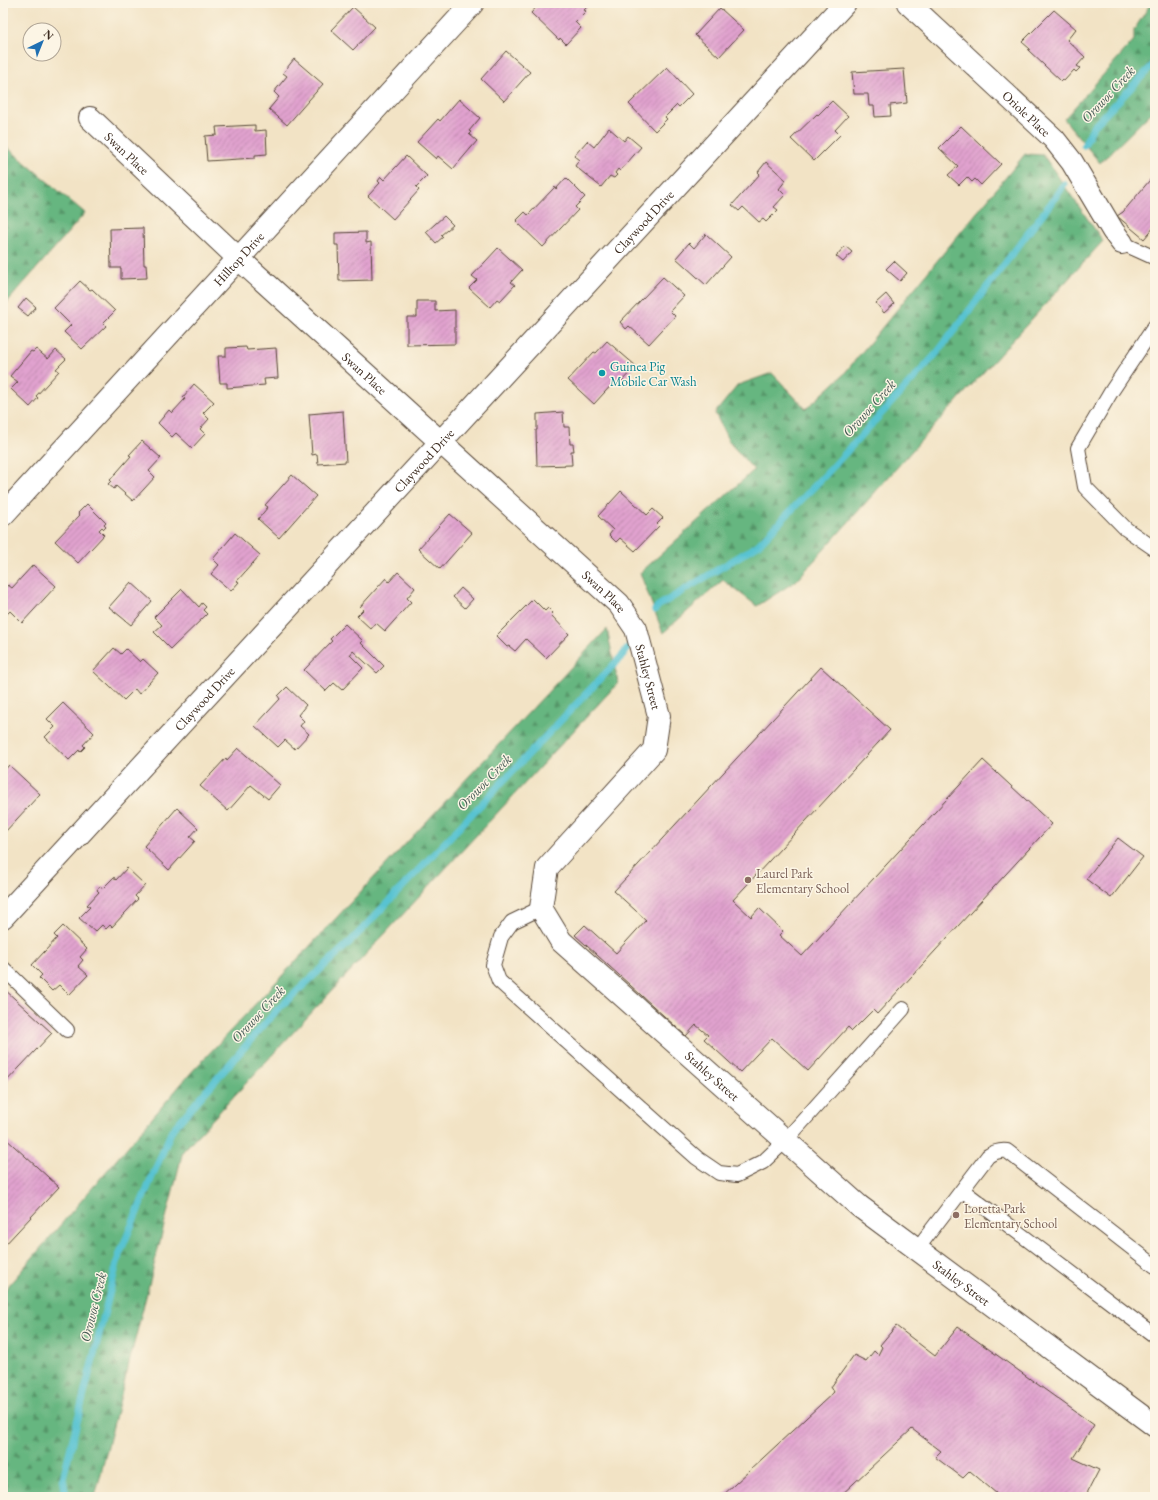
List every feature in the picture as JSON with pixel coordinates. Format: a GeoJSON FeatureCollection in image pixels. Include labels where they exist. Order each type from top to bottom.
{"type":"FeatureCollection","features":[{"type":"Feature","properties":{"kind":"street","name":"Hilltop Drive"},"geometry":{"type":"LineString","coordinates":[[3,515],[473,3]]}},
{"type":"Feature","properties":{"kind":"street","name":"Claywood Drive"},"geometry":{"type":"LineString","coordinates":[[3,917],[845,3]]}},
{"type":"Feature","properties":{"kind":"street","name":"Oriole Place"},"geometry":{"type":"LineString","coordinates":[[908,3],[1054,139],[1072,162],[1112,231],[1122,243]]}},
{"type":"Feature","properties":{"kind":"street","name":"Swan Place"},"geometry":{"type":"LineString","coordinates":[[90,118],[238,258],[619,604],[636,629]]}},
{"type":"Feature","properties":{"kind":"street","name":"Stahley Street"},"geometry":{"type":"LineString","coordinates":[[636,629],[659,716],[654,750],[547,868],[541,908],[561,941],[859,1206],[1155,1426]]}},
{"type":"Feature","properties":{"kind":"lane"},"geometry":{"type":"LineString","coordinates":[[1122,243],[1155,258]]}},
{"type":"Feature","properties":{"kind":"lane"},"geometry":{"type":"LineString","coordinates":[[1155,326],[1111,392],[1078,448],[1085,487],[1126,529],[1155,549]]}},
{"type":"Feature","properties":{"kind":"lane"},"geometry":{"type":"LineString","coordinates":[[541,908],[512,922],[501,937],[493,966],[500,981],[697,1158],[719,1173],[737,1175],[763,1162],[785,1141],[903,1009]]}},
{"type":"Feature","properties":{"kind":"lane"},"geometry":{"type":"LineString","coordinates":[[3,968],[67,1030]]}},
{"type":"Feature","properties":{"kind":"lane"},"geometry":{"type":"LineString","coordinates":[[917,1249],[988,1156],[994,1152],[1002,1151],[1007,1152],[1155,1266]]}},
{"type":"Feature","properties":{"kind":"lane"},"geometry":{"type":"LineString","coordinates":[[962,1190],[1155,1336]]}},
{"type":"Feature","properties":{"kind":"green space"},"geometry":{"type":"Polygon","coordinates":[[[1151,3],[1155,3],[1155,109],[1100,163],[1064,119],[1134,40],[1134,30],[1151,3]]]}},
{"type":"Feature","properties":{"kind":"green space"},"geometry":{"type":"Polygon","coordinates":[[[3,144],[85,213],[3,307],[3,144]]]}},
{"type":"Feature","properties":{"kind":"green space"},"geometry":{"type":"Polygon","coordinates":[[[1025,154],[1043,155],[1103,241],[918,444],[796,581],[757,606],[723,580],[663,633],[640,573],[754,470],[729,442],[715,413],[738,385],[772,373],[806,409],[843,375],[1025,154]]]}},
{"type":"Feature","properties":{"kind":"green space"},"geometry":{"type":"Polygon","coordinates":[[[607,629],[618,683],[183,1151],[95,1497],[3,1497],[3,1292],[188,1076],[607,629]]]}},
{"type":"Feature","properties":{"kind":"building"},"geometry":{"type":"Polygon","coordinates":[[[540,3],[591,3],[584,10],[586,11],[575,22],[581,28],[566,44],[560,38],[559,40],[531,13],[540,3]]]}},
{"type":"Feature","properties":{"kind":"building"},"geometry":{"type":"Polygon","coordinates":[[[353,7],[375,27],[353,50],[331,30],[353,7]]]}},
{"type":"Feature","properties":{"kind":"building"},"geometry":{"type":"Polygon","coordinates":[[[720,8],[744,30],[719,57],[695,35],[720,8]]]}},
{"type":"Feature","properties":{"kind":"building"},"geometry":{"type":"Polygon","coordinates":[[[1054,10],[1076,29],[1067,40],[1085,57],[1077,66],[1080,68],[1076,72],[1074,70],[1064,81],[1063,79],[1061,81],[1028,50],[1030,49],[1022,42],[1054,10]]]}},
{"type":"Feature","properties":{"kind":"building"},"geometry":{"type":"Polygon","coordinates":[[[506,51],[530,72],[504,101],[481,79],[506,51]]]}},
{"type":"Feature","properties":{"kind":"building"},"geometry":{"type":"Polygon","coordinates":[[[294,59],[323,84],[287,125],[269,109],[279,97],[274,92],[287,76],[283,73],[294,59]]]}},
{"type":"Feature","properties":{"kind":"building"},"geometry":{"type":"Polygon","coordinates":[[[667,67],[692,94],[679,107],[677,105],[665,117],[667,119],[655,131],[629,104],[667,67]]]}},
{"type":"Feature","properties":{"kind":"building"},"geometry":{"type":"Polygon","coordinates":[[[904,69],[907,103],[890,105],[891,116],[875,117],[874,106],[869,106],[868,94],[854,94],[852,72],[904,69]]]}},
{"type":"Feature","properties":{"kind":"building"},"geometry":{"type":"Polygon","coordinates":[[[459,99],[480,118],[469,131],[471,132],[469,134],[477,141],[453,169],[438,156],[436,159],[417,142],[438,119],[440,121],[459,99]]]}},
{"type":"Feature","properties":{"kind":"building"},"geometry":{"type":"Polygon","coordinates":[[[832,101],[848,116],[835,130],[840,135],[814,161],[791,139],[832,101]]]}},
{"type":"Feature","properties":{"kind":"building"},"geometry":{"type":"Polygon","coordinates":[[[255,125],[255,131],[266,130],[267,154],[255,155],[255,158],[207,161],[205,136],[217,135],[216,127],[255,125]]]}},
{"type":"Feature","properties":{"kind":"building"},"geometry":{"type":"Polygon","coordinates":[[[961,126],[1001,164],[981,185],[975,179],[972,182],[967,177],[959,185],[948,175],[958,166],[939,148],[961,126]]]}},
{"type":"Feature","properties":{"kind":"building"},"geometry":{"type":"Polygon","coordinates":[[[609,128],[624,141],[628,136],[641,147],[620,171],[618,169],[615,173],[617,175],[614,178],[610,176],[601,187],[575,166],[579,160],[574,156],[587,141],[594,147],[609,128]]]}},
{"type":"Feature","properties":{"kind":"building"},"geometry":{"type":"Polygon","coordinates":[[[406,156],[427,176],[416,187],[419,190],[393,219],[368,196],[380,183],[378,181],[381,177],[384,180],[406,156]]]}},
{"type":"Feature","properties":{"kind":"building"},"geometry":{"type":"Polygon","coordinates":[[[766,162],[786,180],[779,189],[785,195],[774,207],[778,210],[766,222],[763,219],[759,222],[743,207],[739,211],[732,205],[760,174],[758,172],[766,162]]]}},
{"type":"Feature","properties":{"kind":"building"},"geometry":{"type":"Polygon","coordinates":[[[1155,174],[1155,226],[1144,239],[1117,216],[1123,212],[1155,174]]]}},
{"type":"Feature","properties":{"kind":"building"},"geometry":{"type":"Polygon","coordinates":[[[566,178],[585,197],[575,207],[578,210],[543,247],[516,221],[525,212],[528,215],[555,187],[556,189],[566,178]]]}},
{"type":"Feature","properties":{"kind":"building"},"geometry":{"type":"Polygon","coordinates":[[[444,216],[453,225],[441,235],[443,237],[436,243],[426,232],[444,216]]]}},
{"type":"Feature","properties":{"kind":"building"},"geometry":{"type":"Polygon","coordinates":[[[143,228],[144,265],[146,265],[147,278],[121,279],[121,268],[111,268],[110,229],[143,228]]]}},
{"type":"Feature","properties":{"kind":"building"},"geometry":{"type":"Polygon","coordinates":[[[366,232],[366,243],[371,242],[372,280],[339,281],[338,245],[335,245],[335,233],[366,232]]]}},
{"type":"Feature","properties":{"kind":"building"},"geometry":{"type":"Polygon","coordinates":[[[706,234],[731,257],[706,285],[676,258],[689,243],[694,248],[706,234]]]}},
{"type":"Feature","properties":{"kind":"building"},"geometry":{"type":"Polygon","coordinates":[[[845,246],[852,252],[843,262],[836,256],[845,246]]]}},
{"type":"Feature","properties":{"kind":"building"},"geometry":{"type":"Polygon","coordinates":[[[498,248],[522,270],[511,282],[515,285],[500,301],[497,299],[490,307],[469,288],[477,280],[472,276],[498,248]]]}},
{"type":"Feature","properties":{"kind":"building"},"geometry":{"type":"Polygon","coordinates":[[[894,261],[907,273],[900,281],[886,269],[894,261]]]}},
{"type":"Feature","properties":{"kind":"building"},"geometry":{"type":"Polygon","coordinates":[[[663,277],[684,296],[670,311],[675,316],[649,344],[629,326],[626,329],[620,322],[663,277]]]}},
{"type":"Feature","properties":{"kind":"building"},"geometry":{"type":"Polygon","coordinates":[[[80,281],[90,290],[92,289],[115,311],[103,323],[106,326],[82,349],[64,332],[71,325],[54,308],[80,281]]]}},
{"type":"Feature","properties":{"kind":"building"},"geometry":{"type":"Polygon","coordinates":[[[886,294],[894,304],[884,313],[876,303],[886,294]]]}},
{"type":"Feature","properties":{"kind":"building"},"geometry":{"type":"Polygon","coordinates":[[[26,298],[36,307],[28,316],[18,308],[26,298]]]}},
{"type":"Feature","properties":{"kind":"building"},"geometry":{"type":"Polygon","coordinates":[[[417,301],[435,301],[435,311],[455,310],[455,344],[407,345],[407,317],[417,317],[417,301]]]}},
{"type":"Feature","properties":{"kind":"building","name":"Guinea Pig Mobile Car Wash"},"geometry":{"type":"Polygon","coordinates":[[[607,341],[636,366],[619,384],[615,381],[594,404],[568,380],[594,352],[596,353],[607,341]]]}},
{"type":"Feature","properties":{"kind":"building"},"geometry":{"type":"Polygon","coordinates":[[[246,347],[247,350],[276,348],[278,378],[264,379],[265,385],[227,388],[227,383],[220,383],[218,356],[226,356],[226,348],[246,347]]]}},
{"type":"Feature","properties":{"kind":"building"},"geometry":{"type":"Polygon","coordinates":[[[36,349],[48,359],[56,350],[66,359],[56,369],[59,371],[36,396],[38,398],[30,407],[11,389],[18,382],[10,376],[31,351],[33,352],[36,349]]]}},
{"type":"Feature","properties":{"kind":"building"},"geometry":{"type":"Polygon","coordinates":[[[194,384],[214,402],[203,413],[209,419],[200,429],[205,434],[192,448],[176,433],[172,437],[158,423],[169,410],[172,413],[185,399],[183,397],[194,384]]]}},
{"type":"Feature","properties":{"kind":"building"},"geometry":{"type":"Polygon","coordinates":[[[343,411],[346,462],[318,464],[317,454],[312,455],[309,414],[343,411]]]}},
{"type":"Feature","properties":{"kind":"building"},"geometry":{"type":"Polygon","coordinates":[[[563,412],[564,427],[569,427],[570,444],[573,444],[574,451],[571,451],[572,465],[537,466],[537,414],[563,412]]]}},
{"type":"Feature","properties":{"kind":"building"},"geometry":{"type":"Polygon","coordinates":[[[142,441],[161,458],[149,471],[155,477],[133,501],[116,486],[114,489],[108,484],[131,456],[129,455],[142,441]]]}},
{"type":"Feature","properties":{"kind":"building"},"geometry":{"type":"Polygon","coordinates":[[[292,475],[316,496],[279,538],[258,519],[268,507],[265,505],[292,475]]]}},
{"type":"Feature","properties":{"kind":"building"},"geometry":{"type":"Polygon","coordinates":[[[621,491],[647,515],[653,509],[663,518],[657,524],[659,526],[635,551],[620,538],[616,542],[609,535],[613,530],[598,516],[621,491]]]}},
{"type":"Feature","properties":{"kind":"building"},"geometry":{"type":"Polygon","coordinates":[[[87,504],[106,523],[104,525],[106,527],[104,529],[102,527],[99,530],[104,535],[78,563],[55,541],[80,515],[78,513],[87,504]]]}},
{"type":"Feature","properties":{"kind":"building"},"geometry":{"type":"Polygon","coordinates":[[[450,514],[472,533],[440,569],[418,549],[450,514]]]}},
{"type":"Feature","properties":{"kind":"building"},"geometry":{"type":"Polygon","coordinates":[[[235,533],[260,555],[237,581],[239,582],[231,591],[211,574],[219,565],[213,559],[235,533]]]}},
{"type":"Feature","properties":{"kind":"building"},"geometry":{"type":"Polygon","coordinates":[[[33,565],[56,586],[22,623],[10,611],[6,615],[3,612],[3,590],[8,585],[12,588],[33,565]]]}},
{"type":"Feature","properties":{"kind":"building"},"geometry":{"type":"Polygon","coordinates":[[[398,572],[415,588],[407,598],[411,602],[385,631],[376,623],[371,629],[357,616],[363,610],[360,607],[386,578],[389,582],[398,572]]]}},
{"type":"Feature","properties":{"kind":"building"},"geometry":{"type":"Polygon","coordinates":[[[131,582],[152,601],[131,625],[109,607],[131,582]]]}},
{"type":"Feature","properties":{"kind":"building"},"geometry":{"type":"Polygon","coordinates":[[[461,588],[473,599],[465,608],[453,597],[461,588]]]}},
{"type":"Feature","properties":{"kind":"building"},"geometry":{"type":"Polygon","coordinates":[[[182,589],[199,607],[202,603],[206,607],[203,610],[207,614],[171,649],[154,632],[162,625],[154,617],[182,589]]]}},
{"type":"Feature","properties":{"kind":"building"},"geometry":{"type":"Polygon","coordinates":[[[533,599],[545,611],[548,608],[553,613],[551,615],[569,634],[546,658],[526,639],[515,651],[509,646],[507,647],[496,636],[533,599]]]}},
{"type":"Feature","properties":{"kind":"building"},"geometry":{"type":"Polygon","coordinates":[[[345,624],[363,641],[361,643],[384,666],[377,673],[353,651],[350,655],[363,668],[342,690],[334,683],[326,691],[304,670],[332,641],[330,639],[345,624]]]}},
{"type":"Feature","properties":{"kind":"building"},"geometry":{"type":"Polygon","coordinates":[[[114,648],[121,654],[126,649],[140,662],[143,659],[158,673],[139,694],[135,689],[124,700],[93,671],[114,648]]]}},
{"type":"Feature","properties":{"kind":"building"},"geometry":{"type":"Polygon","coordinates":[[[821,667],[890,730],[733,900],[751,917],[759,908],[783,931],[779,935],[802,956],[983,760],[1052,824],[877,1014],[873,1010],[852,1031],[848,1027],[808,1071],[772,1038],[740,1072],[704,1039],[708,1035],[696,1025],[686,1036],[575,935],[585,925],[616,953],[646,920],[614,891],[821,667]]]}},
{"type":"Feature","properties":{"kind":"building"},"geometry":{"type":"Polygon","coordinates":[[[287,687],[306,705],[298,715],[304,721],[300,726],[309,734],[295,749],[285,740],[278,747],[255,726],[280,699],[278,696],[287,687]]]}},
{"type":"Feature","properties":{"kind":"building"},"geometry":{"type":"Polygon","coordinates":[[[63,703],[94,733],[83,745],[85,747],[80,752],[79,750],[69,760],[45,737],[55,727],[47,719],[63,703]]]}},
{"type":"Feature","properties":{"kind":"building"},"geometry":{"type":"Polygon","coordinates":[[[238,748],[280,785],[268,799],[251,785],[228,811],[200,786],[226,758],[227,760],[238,748]]]}},
{"type":"Feature","properties":{"kind":"building"},"geometry":{"type":"Polygon","coordinates":[[[9,765],[40,794],[5,832],[3,830],[3,772],[9,765]]]}},
{"type":"Feature","properties":{"kind":"building"},"geometry":{"type":"Polygon","coordinates":[[[177,808],[198,828],[190,837],[195,841],[169,870],[144,846],[177,808]]]}},
{"type":"Feature","properties":{"kind":"building"},"geometry":{"type":"Polygon","coordinates":[[[1118,838],[1143,857],[1111,898],[1086,879],[1118,838]]]}},
{"type":"Feature","properties":{"kind":"building"},"geometry":{"type":"Polygon","coordinates":[[[127,868],[145,885],[135,896],[138,899],[112,927],[110,925],[106,929],[102,925],[95,932],[79,918],[90,907],[87,905],[99,892],[97,890],[100,886],[103,888],[114,877],[116,880],[127,868]]]}},
{"type":"Feature","properties":{"kind":"building"},"geometry":{"type":"Polygon","coordinates":[[[63,926],[87,949],[80,957],[83,960],[78,966],[88,975],[69,995],[59,985],[52,991],[39,978],[42,975],[32,965],[57,938],[54,935],[63,926]]]}},
{"type":"Feature","properties":{"kind":"building"},"geometry":{"type":"Polygon","coordinates":[[[3,988],[52,1033],[3,1085],[3,988]]]}},
{"type":"Feature","properties":{"kind":"building"},"geometry":{"type":"Polygon","coordinates":[[[3,1136],[59,1187],[3,1247],[3,1136]]]}},
{"type":"Feature","properties":{"kind":"building"},"geometry":{"type":"Polygon","coordinates":[[[896,1326],[935,1356],[958,1327],[1094,1425],[1073,1458],[1099,1470],[1085,1497],[995,1497],[997,1494],[970,1471],[963,1478],[935,1457],[941,1451],[912,1429],[839,1497],[721,1497],[834,1392],[831,1387],[854,1355],[866,1361],[874,1351],[878,1355],[882,1347],[880,1345],[896,1326]]]}},
{"type":"Feature","properties":{"kind":"waterway","name":"Orowoc Creek"},"geometry":{"type":"LineString","coordinates":[[1084,145],[1093,127],[1155,63]]}},
{"type":"Feature","properties":{"kind":"waterway","name":"Orowoc Creek"},"geometry":{"type":"LineString","coordinates":[[655,610],[658,606],[758,545],[829,471],[937,353],[1064,184]]}},
{"type":"Feature","properties":{"kind":"waterway","name":"Orowoc Creek"},"geometry":{"type":"LineString","coordinates":[[66,1497],[63,1478],[119,1255],[172,1130],[277,1010],[352,940],[622,656],[633,641]]}},
{"type":"Feature","properties":{"kind":"place","name":"Guinea Pig Mobile Car Wash"},"geometry":{"type":"Point","coordinates":[602,373]}},
{"type":"Feature","properties":{"kind":"place","name":"Laurel Park Elementary School"},"geometry":{"type":"Point","coordinates":[748,880]}},
{"type":"Feature","properties":{"kind":"place","name":"Loretta Park Elementary School"},"geometry":{"type":"Point","coordinates":[956,1215]}}]}
